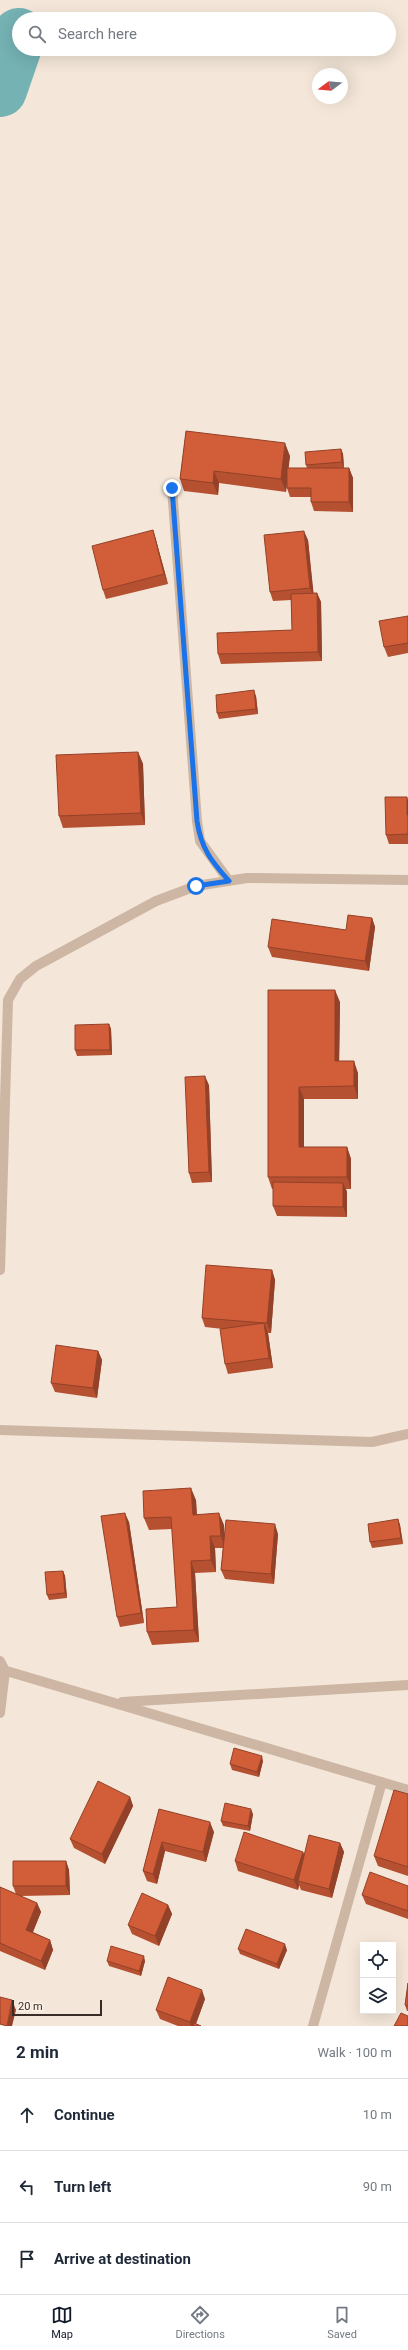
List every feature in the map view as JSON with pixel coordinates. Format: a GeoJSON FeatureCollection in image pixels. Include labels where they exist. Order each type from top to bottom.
{"type":"FeatureCollection","features":[{"type":"Feature","properties":{"kind":"street"},"geometry":{"type":"LineString","coordinates":[[172,488],[197,821],[200,841],[217,868],[229,881]]}},
{"type":"Feature","properties":{"kind":"street"},"geometry":{"type":"LineString","coordinates":[[0,1270],[8,1000],[20,979],[36,966],[156,901],[196,886],[247,878],[408,880]]}},
{"type":"Feature","properties":{"kind":"street"},"geometry":{"type":"LineString","coordinates":[[0,1430],[408,1442]]}},
{"type":"Feature","properties":{"kind":"street"},"geometry":{"type":"LineString","coordinates":[[372,1442],[408,1434]]}},
{"type":"Feature","properties":{"kind":"street"},"geometry":{"type":"LineString","coordinates":[[0,1661],[3,1670],[0,1714]]}},
{"type":"Feature","properties":{"kind":"street"},"geometry":{"type":"LineString","coordinates":[[3,1670],[408,1790]]}},
{"type":"Feature","properties":{"kind":"street"},"geometry":{"type":"LineString","coordinates":[[114,1702],[408,1685]]}},
{"type":"Feature","properties":{"kind":"street"},"geometry":{"type":"LineString","coordinates":[[313,2026],[382,1782]]}},
{"type":"Feature","properties":{"kind":"building"},"geometry":{"type":"Polygon","coordinates":[[[186,431],[285,443],[281,479],[214,471],[213,483],[180,479],[186,431]]]}},
{"type":"Feature","properties":{"kind":"building"},"geometry":{"type":"Polygon","coordinates":[[[341,449],[342,462],[306,465],[305,452],[341,449]]]}},
{"type":"Feature","properties":{"kind":"building"},"geometry":{"type":"Polygon","coordinates":[[[287,468],[349,468],[349,502],[311,502],[311,488],[287,488],[287,468]]]}},
{"type":"Feature","properties":{"kind":"building"},"geometry":{"type":"Polygon","coordinates":[[[153,530],[164,574],[103,590],[92,546],[153,530]]]}},
{"type":"Feature","properties":{"kind":"building"},"geometry":{"type":"Polygon","coordinates":[[[304,531],[310,588],[270,592],[264,535],[304,531]]]}},
{"type":"Feature","properties":{"kind":"building"},"geometry":{"type":"Polygon","coordinates":[[[317,593],[318,652],[218,654],[217,633],[292,630],[291,594],[317,593]]]}},
{"type":"Feature","properties":{"kind":"building"},"geometry":{"type":"Polygon","coordinates":[[[408,616],[408,643],[384,647],[379,621],[408,616]]]}},
{"type":"Feature","properties":{"kind":"building"},"geometry":{"type":"Polygon","coordinates":[[[254,690],[256,709],[217,713],[216,695],[254,690]]]}},
{"type":"Feature","properties":{"kind":"building"},"geometry":{"type":"Polygon","coordinates":[[[138,752],[141,813],[59,816],[56,755],[138,752]]]}},
{"type":"Feature","properties":{"kind":"building"},"geometry":{"type":"Polygon","coordinates":[[[385,797],[407,797],[408,834],[386,835],[385,797]]]}},
{"type":"Feature","properties":{"kind":"building"},"geometry":{"type":"Polygon","coordinates":[[[348,915],[372,918],[365,961],[268,947],[272,919],[346,930],[348,915]]]}},
{"type":"Feature","properties":{"kind":"building"},"geometry":{"type":"Polygon","coordinates":[[[268,990],[335,990],[335,1061],[354,1061],[354,1086],[299,1087],[299,1147],[347,1147],[347,1177],[268,1177],[268,990]]]}},
{"type":"Feature","properties":{"kind":"building"},"geometry":{"type":"Polygon","coordinates":[[[109,1024],[110,1050],[75,1050],[75,1025],[109,1024]]]}},
{"type":"Feature","properties":{"kind":"building"},"geometry":{"type":"Polygon","coordinates":[[[205,1076],[209,1172],[189,1173],[185,1077],[205,1076]]]}},
{"type":"Feature","properties":{"kind":"building"},"geometry":{"type":"Polygon","coordinates":[[[273,1182],[343,1183],[343,1207],[273,1206],[273,1182]]]}},
{"type":"Feature","properties":{"kind":"building"},"geometry":{"type":"Polygon","coordinates":[[[206,1265],[272,1270],[267,1323],[202,1318],[206,1265]]]}},
{"type":"Feature","properties":{"kind":"building"},"geometry":{"type":"Polygon","coordinates":[[[264,1323],[269,1358],[225,1364],[220,1329],[264,1323]]]}},
{"type":"Feature","properties":{"kind":"building"},"geometry":{"type":"Polygon","coordinates":[[[56,1345],[98,1351],[93,1388],[51,1383],[56,1345]]]}},
{"type":"Feature","properties":{"kind":"building"},"geometry":{"type":"Polygon","coordinates":[[[191,1488],[193,1515],[219,1513],[221,1536],[210,1536],[211,1560],[191,1561],[194,1630],[147,1632],[146,1609],[177,1607],[171,1517],[144,1518],[143,1491],[191,1488]]]}},
{"type":"Feature","properties":{"kind":"building"},"geometry":{"type":"Polygon","coordinates":[[[125,1513],[141,1613],[117,1617],[101,1516],[125,1513]]]}},
{"type":"Feature","properties":{"kind":"building"},"geometry":{"type":"Polygon","coordinates":[[[398,1519],[401,1538],[370,1542],[368,1524],[398,1519]]]}},
{"type":"Feature","properties":{"kind":"building"},"geometry":{"type":"Polygon","coordinates":[[[226,1520],[275,1524],[271,1574],[221,1570],[226,1520]]]}},
{"type":"Feature","properties":{"kind":"building"},"geometry":{"type":"Polygon","coordinates":[[[63,1571],[65,1593],[47,1595],[45,1572],[63,1571]]]}},
{"type":"Feature","properties":{"kind":"building"},"geometry":{"type":"Polygon","coordinates":[[[234,1748],[262,1756],[257,1772],[230,1764],[234,1748]]]}},
{"type":"Feature","properties":{"kind":"building"},"geometry":{"type":"Polygon","coordinates":[[[98,1781],[130,1797],[102,1854],[70,1839],[98,1781]]]}},
{"type":"Feature","properties":{"kind":"building"},"geometry":{"type":"Polygon","coordinates":[[[394,1790],[408,1794],[408,1867],[374,1856],[394,1790]]]}},
{"type":"Feature","properties":{"kind":"building"},"geometry":{"type":"Polygon","coordinates":[[[225,1803],[251,1809],[248,1826],[221,1821],[225,1803]]]}},
{"type":"Feature","properties":{"kind":"building"},"geometry":{"type":"Polygon","coordinates":[[[159,1809],[210,1822],[203,1852],[162,1842],[153,1874],[143,1871],[159,1809]]]}},
{"type":"Feature","properties":{"kind":"building"},"geometry":{"type":"Polygon","coordinates":[[[244,1832],[303,1852],[294,1880],[235,1861],[244,1832]]]}},
{"type":"Feature","properties":{"kind":"building"},"geometry":{"type":"Polygon","coordinates":[[[309,1835],[340,1843],[329,1889],[298,1881],[309,1835]]]}},
{"type":"Feature","properties":{"kind":"building"},"geometry":{"type":"Polygon","coordinates":[[[13,1861],[66,1861],[66,1886],[13,1886],[13,1861]]]}},
{"type":"Feature","properties":{"kind":"building"},"geometry":{"type":"Polygon","coordinates":[[[370,1872],[408,1886],[408,1911],[362,1895],[370,1872]]]}},
{"type":"Feature","properties":{"kind":"building"},"geometry":{"type":"Polygon","coordinates":[[[0,1887],[37,1903],[26,1930],[50,1940],[41,1961],[0,1943],[0,1887]]]}},
{"type":"Feature","properties":{"kind":"building"},"geometry":{"type":"Polygon","coordinates":[[[142,1893],[168,1905],[155,1936],[128,1925],[142,1893]]]}},
{"type":"Feature","properties":{"kind":"building"},"geometry":{"type":"Polygon","coordinates":[[[246,1929],[285,1944],[277,1964],[238,1949],[246,1929]]]}},
{"type":"Feature","properties":{"kind":"building"},"geometry":{"type":"Polygon","coordinates":[[[111,1946],[144,1956],[139,1971],[107,1961],[111,1946]]]}},
{"type":"Feature","properties":{"kind":"building"},"geometry":{"type":"Polygon","coordinates":[[[168,1977],[202,1990],[190,2022],[156,2010],[168,1977]]]}},
{"type":"Feature","properties":{"kind":"building"},"geometry":{"type":"Polygon","coordinates":[[[408,1983],[408,2006],[405,2005],[408,1983]]]}},
{"type":"Feature","properties":{"kind":"building"},"geometry":{"type":"Polygon","coordinates":[[[0,1997],[12,2000],[7,2026],[0,2024],[0,1997]]]}},
{"type":"Feature","properties":{"kind":"building"},"geometry":{"type":"Polygon","coordinates":[[[401,2013],[408,2016],[408,2026],[394,2026],[401,2013]]]}},
{"type":"Feature","properties":{"kind":"building"},"geometry":{"type":"Polygon","coordinates":[[[194,2023],[201,2026],[193,2026],[194,2023]]]}},
{"type":"Feature","properties":{"kind":"waterway"},"geometry":{"type":"LineString","coordinates":[[0,90],[12,55]]}},
{"type":"Feature","properties":{"kind":"route"},"geometry":{"type":"LineString","coordinates":[[172,488],[197,821],[200,841],[217,868],[229,881],[196,886]]}}]}
